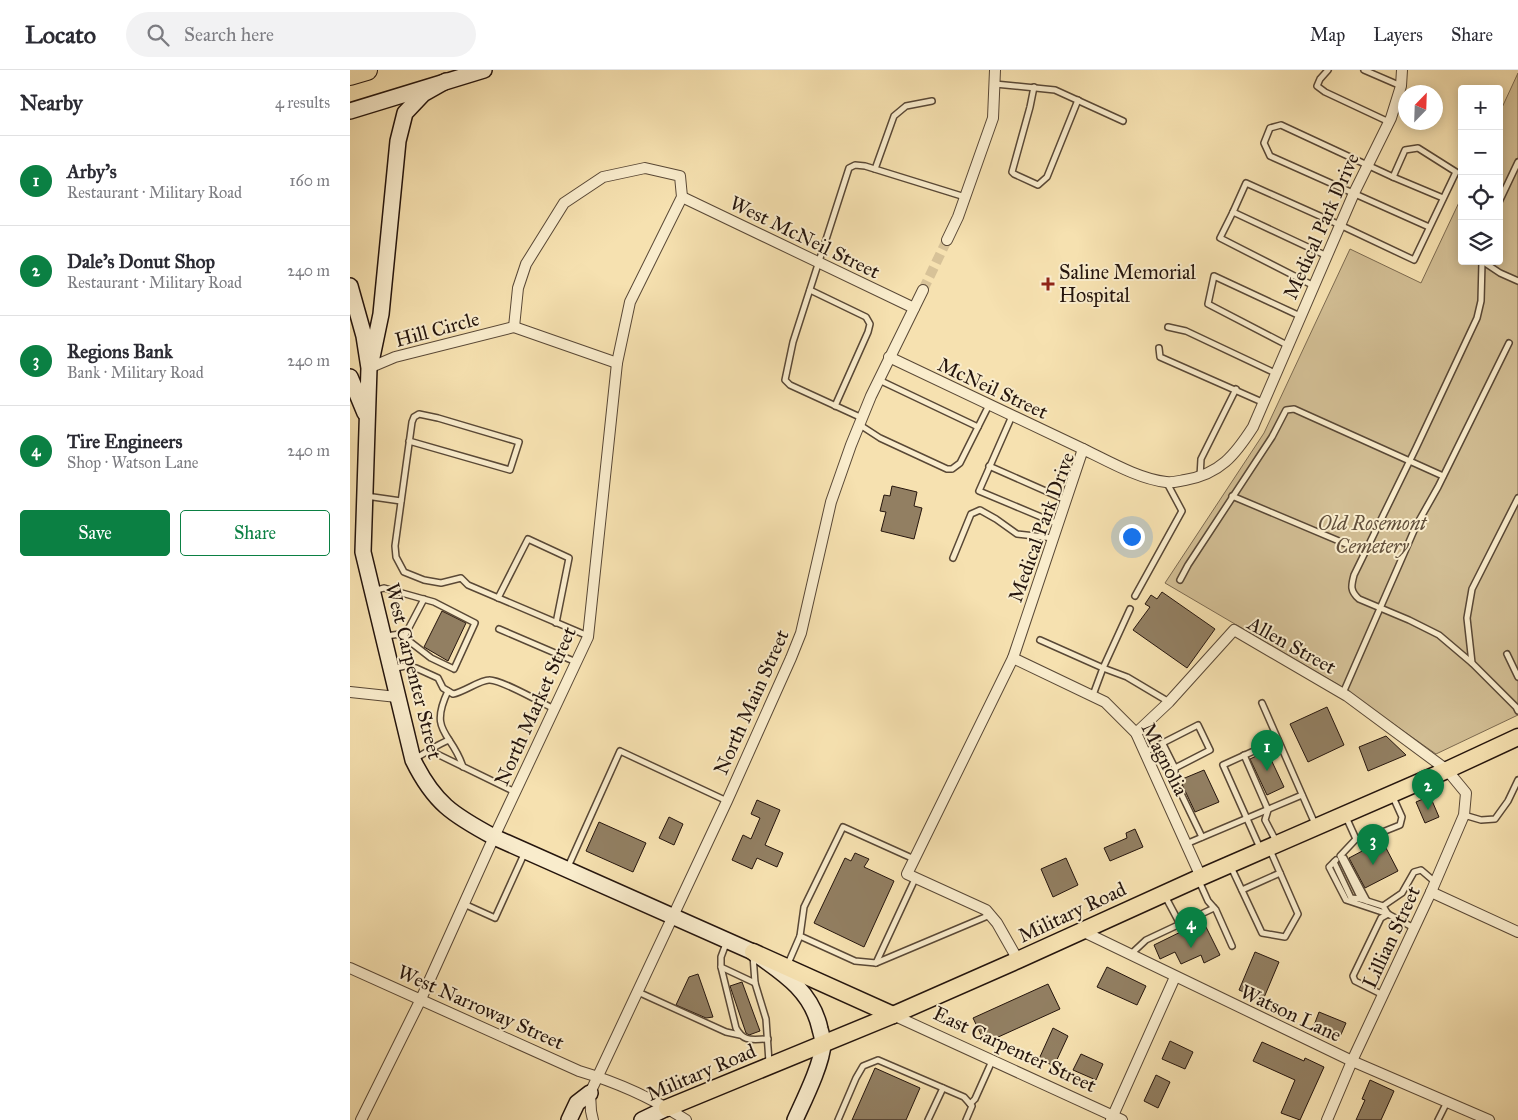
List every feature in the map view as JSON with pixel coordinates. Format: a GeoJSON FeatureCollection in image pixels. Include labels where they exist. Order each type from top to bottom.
{"type":"FeatureCollection","features":[{"type":"Feature","properties":{"kind":"highway"},"geometry":{"type":"LineString","coordinates":[[350,75],[367,70]]}},
{"type":"Feature","properties":{"kind":"main road"},"geometry":{"type":"LineString","coordinates":[[350,111],[484,70]]}},
{"type":"Feature","properties":{"kind":"main road"},"geometry":{"type":"LineString","coordinates":[[369,368],[381,314],[400,131],[406,112],[422,94],[446,81]]}},
{"type":"Feature","properties":{"kind":"main road","name":"West Carpenter Street"},"geometry":{"type":"LineString","coordinates":[[350,286],[364,336],[369,368],[364,552],[413,760],[422,779],[433,794],[447,807],[467,822],[494,837],[673,916]]}},
{"type":"Feature","properties":{"kind":"main road"},"geometry":{"type":"LineString","coordinates":[[350,377],[368,420]]}},
{"type":"Feature","properties":{"kind":"main road","name":"Military Road"},"geometry":{"type":"LineString","coordinates":[[642,1120],[893,1015],[1199,877],[1345,815],[1518,737]]}},
{"type":"Feature","properties":{"kind":"main road"},"geometry":{"type":"LineString","coordinates":[[673,916],[893,1015]]}},
{"type":"Feature","properties":{"kind":"main road"},"geometry":{"type":"LineString","coordinates":[[753,952],[790,978],[806,996],[816,1014],[823,1043],[816,1070],[795,1120]]}},
{"type":"Feature","properties":{"kind":"main road"},"geometry":{"type":"LineString","coordinates":[[569,1120],[577,1103],[590,1092]]}},
{"type":"Feature","properties":{"kind":"street"},"geometry":{"type":"LineString","coordinates":[[947,240],[965,197],[993,118],[995,70]]}},
{"type":"Feature","properties":{"kind":"street","name":"Medical Park Drive"},"geometry":{"type":"LineString","coordinates":[[1401,85],[1402,70]]}},
{"type":"Feature","properties":{"kind":"street","name":"Medical Park Drive"},"geometry":{"type":"LineString","coordinates":[[915,879],[907,874],[1013,658],[1083,449],[1142,476],[1167,482],[1200,477],[1219,468],[1239,450],[1253,427],[1262,402],[1354,193],[1389,122],[1398,95]]}},
{"type":"Feature","properties":{"kind":"street"},"geometry":{"type":"LineString","coordinates":[[617,363],[514,327],[518,288],[526,264],[564,203],[603,177],[645,168],[680,176],[682,197]]}},
{"type":"Feature","properties":{"kind":"street","name":"West McNeil Street"},"geometry":{"type":"LineString","coordinates":[[682,197],[914,308]]}},
{"type":"Feature","properties":{"kind":"street","name":"North Market Street"},"geometry":{"type":"LineString","coordinates":[[361,1120],[421,999],[494,837],[588,637],[617,363],[630,302],[682,197]]}},
{"type":"Feature","properties":{"kind":"street","name":"North Main Street"},"geometry":{"type":"LineString","coordinates":[[590,1092],[727,801],[801,632],[831,502],[878,380],[923,290]]}},
{"type":"Feature","properties":{"kind":"street","name":"Hill Circle"},"geometry":{"type":"LineString","coordinates":[[369,368],[395,357],[514,327]]}},
{"type":"Feature","properties":{"kind":"street","name":"McNeil Street"},"geometry":{"type":"LineString","coordinates":[[889,357],[1083,449]]}},
{"type":"Feature","properties":{"kind":"street","name":"Allen Street"},"geometry":{"type":"LineString","coordinates":[[1136,733],[1170,702],[1234,630],[1343,693],[1447,770]]}},
{"type":"Feature","properties":{"kind":"street","name":"Magnolia"},"geometry":{"type":"LineString","coordinates":[[1013,658],[1105,702],[1136,733],[1199,877]]}},
{"type":"Feature","properties":{"kind":"street"},"geometry":{"type":"LineString","coordinates":[[350,692],[397,697]]}},
{"type":"Feature","properties":{"kind":"street","name":"Lillian Street"},"geometry":{"type":"LineString","coordinates":[[1327,1120],[1464,815],[1466,793],[1447,770]]}},
{"type":"Feature","properties":{"kind":"street"},"geometry":{"type":"LineString","coordinates":[[915,879],[986,910],[997,922],[1018,960]]}},
{"type":"Feature","properties":{"kind":"street"},"geometry":{"type":"LineString","coordinates":[[1433,887],[1518,932]]}},
{"type":"Feature","properties":{"kind":"street","name":"Watson Lane"},"geometry":{"type":"LineString","coordinates":[[1082,931],[1352,1061],[1489,1120]]}},
{"type":"Feature","properties":{"kind":"street","name":"West Narroway Street"},"geometry":{"type":"LineString","coordinates":[[350,968],[579,1071],[598,1076],[667,1108],[686,1120]]}},
{"type":"Feature","properties":{"kind":"street"},"geometry":{"type":"LineString","coordinates":[[1115,1119],[1175,977]]}},
{"type":"Feature","properties":{"kind":"street","name":"East Carpenter Street"},"geometry":{"type":"LineString","coordinates":[[893,1015],[1115,1119]]}},
{"type":"Feature","properties":{"kind":"street"},"geometry":{"type":"LineString","coordinates":[[590,1092],[593,1120]]}},
{"type":"Feature","properties":{"kind":"lane"},"geometry":{"type":"LineString","coordinates":[[1328,70],[1317,86],[1325,92],[1389,122]]}},
{"type":"Feature","properties":{"kind":"lane"},"geometry":{"type":"LineString","coordinates":[[1364,70],[1399,85]]}},
{"type":"Feature","properties":{"kind":"lane"},"geometry":{"type":"LineString","coordinates":[[994,84],[1055,90],[1123,120]]}},
{"type":"Feature","properties":{"kind":"lane"},"geometry":{"type":"LineString","coordinates":[[1034,87],[1012,172],[1038,185],[1046,177],[1078,100]]}},
{"type":"Feature","properties":{"kind":"lane"},"geometry":{"type":"LineString","coordinates":[[875,169],[894,116],[906,106],[932,101]]}},
{"type":"Feature","properties":{"kind":"lane"},"geometry":{"type":"LineString","coordinates":[[1429,228],[1270,156],[1264,143],[1270,128],[1281,125],[1367,166],[1443,198]]}},
{"type":"Feature","properties":{"kind":"lane"},"geometry":{"type":"LineString","coordinates":[[1314,286],[1220,238],[1246,183],[1414,260],[1456,172],[1418,148],[1405,150],[1393,177]]}},
{"type":"Feature","properties":{"kind":"lane"},"geometry":{"type":"LineString","coordinates":[[1503,194],[1518,162]]}},
{"type":"Feature","properties":{"kind":"lane"},"geometry":{"type":"LineString","coordinates":[[965,197],[875,169],[855,165],[849,168],[818,262],[794,342],[785,380],[790,386],[835,406],[861,421],[880,438],[947,469],[952,469],[960,462],[989,405]]}},
{"type":"Feature","properties":{"kind":"lane"},"geometry":{"type":"LineString","coordinates":[[1233,212],[1327,256]]}},
{"type":"Feature","properties":{"kind":"lane"},"geometry":{"type":"LineString","coordinates":[[1482,265],[1481,301],[1477,318],[1354,575],[1351,586],[1352,593],[1359,599],[1439,635],[1472,663],[1518,711]]}},
{"type":"Feature","properties":{"kind":"lane"},"geometry":{"type":"LineString","coordinates":[[1488,265],[1518,281]]}},
{"type":"Feature","properties":{"kind":"lane"},"geometry":{"type":"LineString","coordinates":[[1288,345],[1208,304],[1214,276],[1300,316]]}},
{"type":"Feature","properties":{"kind":"lane"},"geometry":{"type":"LineString","coordinates":[[810,290],[866,317],[870,324],[835,406]]}},
{"type":"Feature","properties":{"kind":"lane"},"geometry":{"type":"LineString","coordinates":[[1168,327],[1186,331],[1275,373]]}},
{"type":"Feature","properties":{"kind":"lane"},"geometry":{"type":"LineString","coordinates":[[1343,693],[1416,526],[1509,343]]}},
{"type":"Feature","properties":{"kind":"lane"},"geometry":{"type":"LineString","coordinates":[[1159,348],[1160,357],[1262,402]]}},
{"type":"Feature","properties":{"kind":"lane"},"geometry":{"type":"LineString","coordinates":[[878,380],[978,427]]}},
{"type":"Feature","properties":{"kind":"lane"},"geometry":{"type":"LineString","coordinates":[[1200,477],[1201,459],[1236,389]]}},
{"type":"Feature","properties":{"kind":"lane"},"geometry":{"type":"LineString","coordinates":[[1180,580],[1188,564],[1272,437],[1286,410],[1294,410],[1443,476]]}},
{"type":"Feature","properties":{"kind":"lane"},"geometry":{"type":"LineString","coordinates":[[409,441],[510,470],[519,442],[438,418],[419,414],[414,417],[409,441],[395,546],[396,557],[404,572],[424,580],[441,583],[461,578],[468,585],[588,637]]}},
{"type":"Feature","properties":{"kind":"lane"},"geometry":{"type":"LineString","coordinates":[[1012,416],[978,490],[1058,524]]}},
{"type":"Feature","properties":{"kind":"lane"},"geometry":{"type":"LineString","coordinates":[[989,466],[1066,500]]}},
{"type":"Feature","properties":{"kind":"lane"},"geometry":{"type":"LineString","coordinates":[[1136,596],[1182,511],[1167,482]]}},
{"type":"Feature","properties":{"kind":"lane"},"geometry":{"type":"LineString","coordinates":[[366,496],[401,501]]}},
{"type":"Feature","properties":{"kind":"lane"},"geometry":{"type":"LineString","coordinates":[[1232,496],[1365,552]]}},
{"type":"Feature","properties":{"kind":"lane"},"geometry":{"type":"LineString","coordinates":[[1472,663],[1467,618],[1472,589],[1518,498]]}},
{"type":"Feature","properties":{"kind":"lane"},"geometry":{"type":"LineString","coordinates":[[953,558],[971,514],[980,510],[1017,534],[1053,538]]}},
{"type":"Feature","properties":{"kind":"lane"},"geometry":{"type":"LineString","coordinates":[[498,598],[528,539],[569,558],[556,623]]}},
{"type":"Feature","properties":{"kind":"lane"},"geometry":{"type":"LineString","coordinates":[[372,591],[384,588],[434,602],[476,623],[454,669],[431,658],[400,634],[383,637]]}},
{"type":"Feature","properties":{"kind":"lane"},"geometry":{"type":"LineString","coordinates":[[404,637],[424,599]]}},
{"type":"Feature","properties":{"kind":"lane"},"geometry":{"type":"LineString","coordinates":[[1093,696],[1130,609]]}},
{"type":"Feature","properties":{"kind":"lane"},"geometry":{"type":"LineString","coordinates":[[499,629],[577,662]]}},
{"type":"Feature","properties":{"kind":"lane"},"geometry":{"type":"LineString","coordinates":[[1040,640],[1127,677],[1170,702]]}},
{"type":"Feature","properties":{"kind":"lane"},"geometry":{"type":"LineString","coordinates":[[1507,654],[1518,677]]}},
{"type":"Feature","properties":{"kind":"lane"},"geometry":{"type":"LineString","coordinates":[[391,669],[405,666],[416,668],[438,678],[443,688],[452,694],[460,693],[489,680],[500,682],[554,709]]}},
{"type":"Feature","properties":{"kind":"lane"},"geometry":{"type":"LineString","coordinates":[[448,691],[440,708],[440,726],[463,767]]}},
{"type":"Feature","properties":{"kind":"lane"},"geometry":{"type":"LineString","coordinates":[[1262,703],[1317,827]]}},
{"type":"Feature","properties":{"kind":"lane"},"geometry":{"type":"LineString","coordinates":[[1145,752],[1198,725],[1210,750],[1175,768]]}},
{"type":"Feature","properties":{"kind":"lane"},"geometry":{"type":"LineString","coordinates":[[413,760],[449,740]]}},
{"type":"Feature","properties":{"kind":"lane"},"geometry":{"type":"LineString","coordinates":[[1230,864],[1262,933],[1285,937],[1298,914],[1269,847],[1247,818],[1223,765],[1278,740]]}},
{"type":"Feature","properties":{"kind":"lane"},"geometry":{"type":"LineString","coordinates":[[1163,744],[1175,768],[1175,782],[1202,837]]}},
{"type":"Feature","properties":{"kind":"lane"},"geometry":{"type":"LineString","coordinates":[[567,869],[620,751],[727,801]]}},
{"type":"Feature","properties":{"kind":"lane"},"geometry":{"type":"LineString","coordinates":[[428,752],[435,753],[515,792]]}},
{"type":"Feature","properties":{"kind":"lane"},"geometry":{"type":"LineString","coordinates":[[1244,755],[1268,810],[1265,820],[1269,847]]}},
{"type":"Feature","properties":{"kind":"lane"},"geometry":{"type":"LineString","coordinates":[[1464,815],[1481,820],[1494,819],[1508,801],[1518,780]]}},
{"type":"Feature","properties":{"kind":"lane"},"geometry":{"type":"LineString","coordinates":[[1391,794],[1402,817],[1400,825],[1370,837],[1356,839],[1329,867],[1346,900],[1388,914],[1414,928]]}},
{"type":"Feature","properties":{"kind":"lane"},"geometry":{"type":"LineString","coordinates":[[1186,844],[1302,795]]}},
{"type":"Feature","properties":{"kind":"lane"},"geometry":{"type":"LineString","coordinates":[[1345,815],[1356,839]]}},
{"type":"Feature","properties":{"kind":"lane"},"geometry":{"type":"LineString","coordinates":[[786,967],[800,936],[804,907],[843,827],[915,860]]}},
{"type":"Feature","properties":{"kind":"lane"},"geometry":{"type":"LineString","coordinates":[[464,904],[495,918],[526,851]]}},
{"type":"Feature","properties":{"kind":"lane"},"geometry":{"type":"LineString","coordinates":[[1341,854],[1364,900]]}},
{"type":"Feature","properties":{"kind":"lane"},"geometry":{"type":"LineString","coordinates":[[1334,862],[1351,898],[1383,906],[1388,914]]}},
{"type":"Feature","properties":{"kind":"lane"},"geometry":{"type":"LineString","coordinates":[[1383,906],[1402,893],[1414,872],[1421,870],[1433,887]]}},
{"type":"Feature","properties":{"kind":"lane"},"geometry":{"type":"LineString","coordinates":[[1242,890],[1280,873]]}},
{"type":"Feature","properties":{"kind":"lane"},"geometry":{"type":"LineString","coordinates":[[1199,877],[1208,901],[1214,908],[1232,946]]}},
{"type":"Feature","properties":{"kind":"lane"},"geometry":{"type":"LineString","coordinates":[[876,963],[915,879]]}},
{"type":"Feature","properties":{"kind":"lane"},"geometry":{"type":"LineString","coordinates":[[1164,894],[1180,924]]}},
{"type":"Feature","properties":{"kind":"lane"},"geometry":{"type":"LineString","coordinates":[[1131,955],[1146,940],[1214,908]]}},
{"type":"Feature","properties":{"kind":"lane"},"geometry":{"type":"LineString","coordinates":[[1383,995],[1355,981],[1353,976],[1381,918],[1388,914]]}},
{"type":"Feature","properties":{"kind":"lane"},"geometry":{"type":"LineString","coordinates":[[800,936],[855,961],[876,963],[990,915]]}},
{"type":"Feature","properties":{"kind":"lane"},"geometry":{"type":"LineString","coordinates":[[727,940],[721,957],[721,967],[736,1028],[740,1035]]}},
{"type":"Feature","properties":{"kind":"lane"},"geometry":{"type":"LineString","coordinates":[[753,952],[755,983],[766,1018],[769,1066]]}},
{"type":"Feature","properties":{"kind":"lane"},"geometry":{"type":"LineString","coordinates":[[721,967],[755,983]]}},
{"type":"Feature","properties":{"kind":"lane"},"geometry":{"type":"LineString","coordinates":[[638,992],[726,1032],[740,1035],[746,1039],[768,1039]]}},
{"type":"Feature","properties":{"kind":"lane"},"geometry":{"type":"LineString","coordinates":[[838,1120],[863,1066],[878,1060],[964,1097],[972,1106],[966,1120]]}},
{"type":"Feature","properties":{"kind":"lane"},"geometry":{"type":"LineString","coordinates":[[970,1104],[975,1100],[992,1061]]}},
{"type":"Feature","properties":{"kind":"lane"},"geometry":{"type":"LineString","coordinates":[[928,1120],[942,1088]]}},
{"type":"Feature","properties":{"kind":"lane"},"geometry":{"type":"LineString","coordinates":[[1438,1120],[1446,1102]]}},
{"type":"Feature","properties":{"kind":"green space","name":"Old Rosemont Cemetery"},"geometry":{"type":"Polygon","coordinates":[[[1518,73],[1518,715],[1436,754],[1337,684],[1165,583],[1264,433],[1350,249],[1421,283],[1458,204],[1458,265],[1503,265],[1503,105],[1518,73]]]}},
{"type":"Feature","properties":{"kind":"building"},"geometry":{"type":"Polygon","coordinates":[[[892,486],[917,492],[914,506],[922,508],[914,539],[881,531],[886,512],[880,511],[884,495],[890,496],[892,486]]]}},
{"type":"Feature","properties":{"kind":"building"},"geometry":{"type":"Polygon","coordinates":[[[1162,592],[1215,629],[1187,668],[1133,630],[1150,607],[1145,604],[1151,595],[1157,599],[1162,592]]]}},
{"type":"Feature","properties":{"kind":"building"},"geometry":{"type":"Polygon","coordinates":[[[442,611],[466,623],[448,661],[424,647],[442,611]]]}},
{"type":"Feature","properties":{"kind":"building"},"geometry":{"type":"Polygon","coordinates":[[[1327,707],[1344,745],[1308,762],[1290,724],[1327,707]]]}},
{"type":"Feature","properties":{"kind":"building"},"geometry":{"type":"Polygon","coordinates":[[[1386,736],[1406,755],[1368,771],[1359,747],[1386,736]]]}},
{"type":"Feature","properties":{"kind":"building"},"geometry":{"type":"Polygon","coordinates":[[[1267,751],[1284,787],[1267,795],[1250,759],[1267,751]]]}},
{"type":"Feature","properties":{"kind":"building"},"geometry":{"type":"Polygon","coordinates":[[[1204,770],[1219,802],[1195,812],[1180,780],[1204,770]]]}},
{"type":"Feature","properties":{"kind":"building"},"geometry":{"type":"Polygon","coordinates":[[[1430,796],[1439,817],[1425,823],[1416,802],[1430,796]]]}},
{"type":"Feature","properties":{"kind":"building"},"geometry":{"type":"Polygon","coordinates":[[[757,800],[780,810],[765,845],[783,853],[777,867],[757,858],[752,869],[732,860],[743,835],[751,839],[760,818],[751,814],[757,800]]]}},
{"type":"Feature","properties":{"kind":"building"},"geometry":{"type":"Polygon","coordinates":[[[669,817],[683,824],[674,845],[659,838],[669,817]]]}},
{"type":"Feature","properties":{"kind":"building"},"geometry":{"type":"Polygon","coordinates":[[[599,822],[646,843],[633,872],[586,851],[599,822]]]}},
{"type":"Feature","properties":{"kind":"building"},"geometry":{"type":"Polygon","coordinates":[[[1135,829],[1143,847],[1110,861],[1104,848],[1127,838],[1126,833],[1135,829]]]}},
{"type":"Feature","properties":{"kind":"building"},"geometry":{"type":"Polygon","coordinates":[[[1386,848],[1398,871],[1365,888],[1349,858],[1366,849],[1369,857],[1386,848]]]}},
{"type":"Feature","properties":{"kind":"building"},"geometry":{"type":"Polygon","coordinates":[[[855,853],[869,859],[864,867],[894,881],[864,947],[814,923],[845,858],[851,861],[855,853]]]}},
{"type":"Feature","properties":{"kind":"building"},"geometry":{"type":"Polygon","coordinates":[[[1066,858],[1078,885],[1053,897],[1041,869],[1066,858]]]}},
{"type":"Feature","properties":{"kind":"building"},"geometry":{"type":"Polygon","coordinates":[[[1203,921],[1220,955],[1204,963],[1201,955],[1181,964],[1175,952],[1160,959],[1154,945],[1203,921]]]}},
{"type":"Feature","properties":{"kind":"building"},"geometry":{"type":"Polygon","coordinates":[[[1255,952],[1279,962],[1263,1000],[1239,990],[1255,952]]]}},
{"type":"Feature","properties":{"kind":"building"},"geometry":{"type":"Polygon","coordinates":[[[1107,967],[1146,986],[1137,1005],[1097,987],[1107,967]]]}},
{"type":"Feature","properties":{"kind":"building"},"geometry":{"type":"Polygon","coordinates":[[[698,974],[713,1017],[706,1018],[676,1005],[689,977],[698,974]]]}},
{"type":"Feature","properties":{"kind":"building"},"geometry":{"type":"Polygon","coordinates":[[[742,982],[760,1031],[749,1035],[746,1033],[730,986],[742,982]]]}},
{"type":"Feature","properties":{"kind":"building"},"geometry":{"type":"Polygon","coordinates":[[[1048,984],[1060,1009],[985,1043],[973,1018],[1048,984]]]}},
{"type":"Feature","properties":{"kind":"building"},"geometry":{"type":"Polygon","coordinates":[[[1319,1012],[1346,1023],[1339,1039],[1313,1028],[1319,1012]]]}},
{"type":"Feature","properties":{"kind":"building"},"geometry":{"type":"Polygon","coordinates":[[[1053,1028],[1068,1036],[1054,1066],[1039,1059],[1053,1028]]]}},
{"type":"Feature","properties":{"kind":"building"},"geometry":{"type":"Polygon","coordinates":[[[1170,1041],[1193,1052],[1185,1069],[1162,1059],[1170,1041]]]}},
{"type":"Feature","properties":{"kind":"building"},"geometry":{"type":"Polygon","coordinates":[[[1262,1042],[1304,1061],[1305,1058],[1324,1067],[1300,1120],[1281,1113],[1295,1080],[1253,1061],[1262,1042]]]}},
{"type":"Feature","properties":{"kind":"building"},"geometry":{"type":"Polygon","coordinates":[[[1081,1054],[1103,1064],[1096,1080],[1073,1070],[1081,1054]]]}},
{"type":"Feature","properties":{"kind":"building"},"geometry":{"type":"Polygon","coordinates":[[[875,1068],[920,1088],[906,1120],[852,1120],[875,1068]]]}},
{"type":"Feature","properties":{"kind":"building"},"geometry":{"type":"Polygon","coordinates":[[[1156,1075],[1170,1082],[1158,1108],[1144,1101],[1156,1075]]]}},
{"type":"Feature","properties":{"kind":"building"},"geometry":{"type":"Polygon","coordinates":[[[1370,1080],[1394,1091],[1381,1120],[1356,1120],[1365,1100],[1362,1099],[1370,1080]]]}},
{"type":"Feature","properties":{"kind":"tunnel"},"geometry":{"type":"LineString","coordinates":[[923,290],[947,240]]}},
{"type":"Feature","properties":{"kind":"place","name":"Saline Memorial Hospital"},"geometry":{"type":"Point","coordinates":[1048,284]}},
{"type":"Feature","properties":{"kind":"place","name":"Arby's"},"geometry":{"type":"Point","coordinates":[1267,771]}},
{"type":"Feature","properties":{"kind":"place","name":"Dale's Donut Shop"},"geometry":{"type":"Point","coordinates":[1428,810]}},
{"type":"Feature","properties":{"kind":"place","name":"Regions Bank"},"geometry":{"type":"Point","coordinates":[1373,865]}},
{"type":"Feature","properties":{"kind":"place","name":"Tire Engineers"},"geometry":{"type":"Point","coordinates":[1191,948]}}]}
